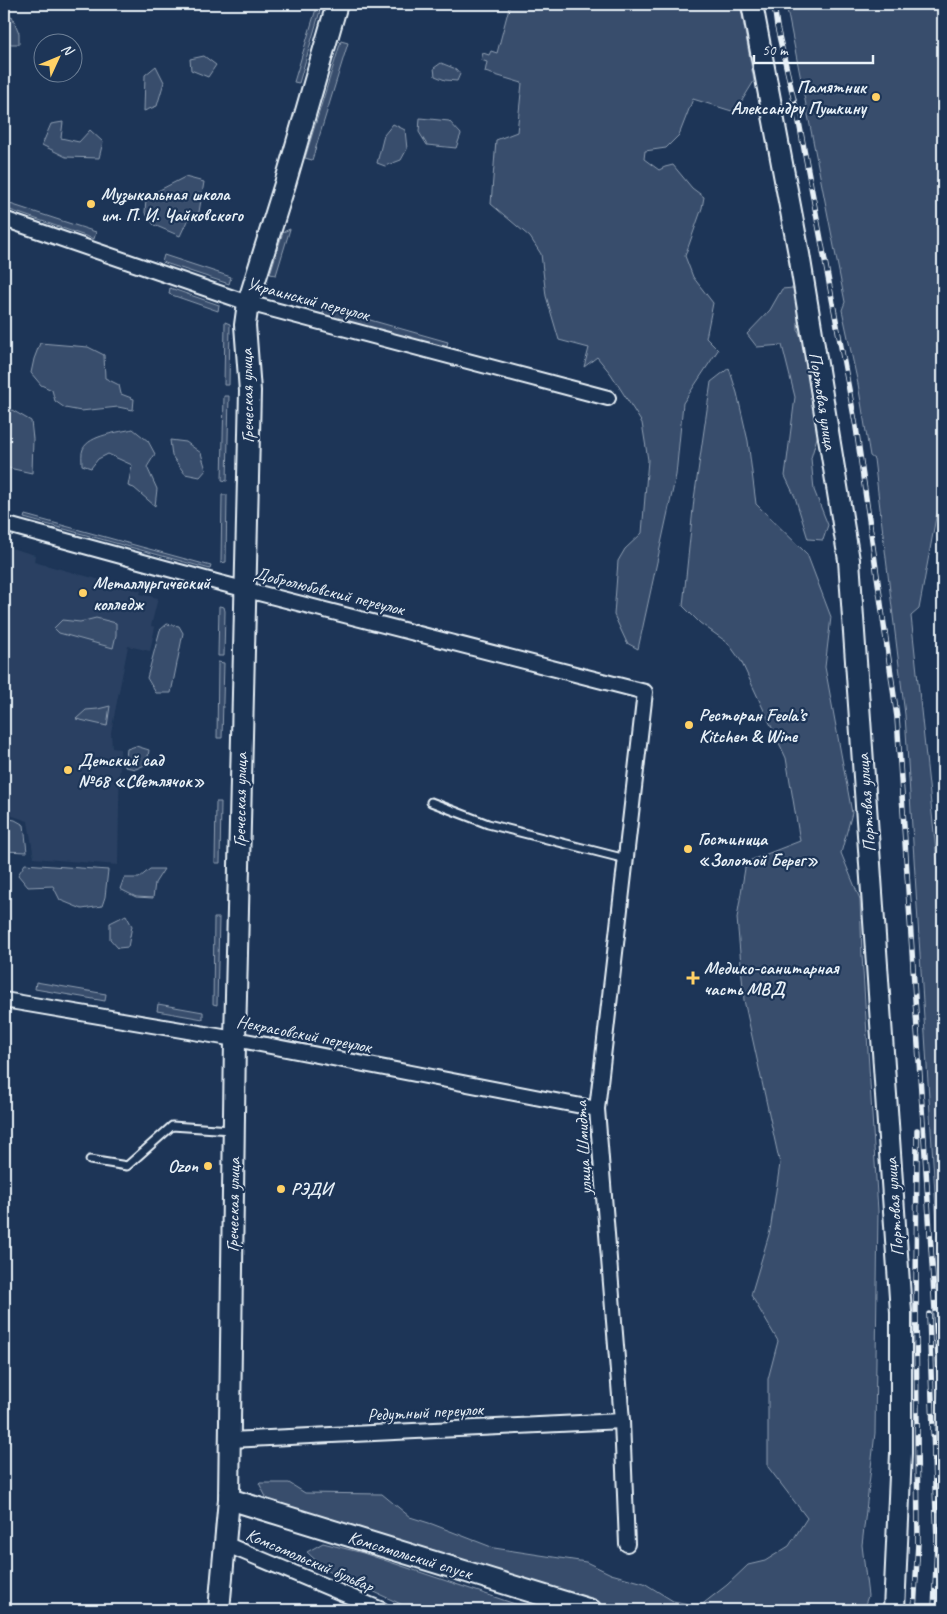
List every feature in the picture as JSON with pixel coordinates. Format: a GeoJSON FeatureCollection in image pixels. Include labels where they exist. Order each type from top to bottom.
{"type":"FeatureCollection","features":[{"type":"Feature","properties":{"kind":"street","name":"Греческая улица"},"geometry":{"type":"LineString","coordinates":[[219,1610],[229,1499],[235,1039],[250,391],[245,325],[248,303],[285,184],[337,4]]}},
{"type":"Feature","properties":{"kind":"street","name":"Портовая улица"},"geometry":{"type":"LineString","coordinates":[[752,4],[799,254],[849,560],[902,1312],[901,1453],[894,1610]]}},
{"type":"Feature","properties":{"kind":"street","name":"Украинский переулок"},"geometry":{"type":"LineString","coordinates":[[4,219],[248,303],[608,398]]}},
{"type":"Feature","properties":{"kind":"street","name":"Добролюбовский переулок"},"geometry":{"type":"LineString","coordinates":[[4,524],[245,589],[645,692]]}},
{"type":"Feature","properties":{"kind":"street","name":"улица Шмидта"},"geometry":{"type":"LineString","coordinates":[[627,1544],[622,1421],[597,1109],[645,692]]}},
{"type":"Feature","properties":{"kind":"street","name":"Некрасовский переулок"},"geometry":{"type":"LineString","coordinates":[[4,1000],[235,1039],[597,1109]]}},
{"type":"Feature","properties":{"kind":"street","name":"Редутный переулок"},"geometry":{"type":"LineString","coordinates":[[230,1440],[622,1421]]}},
{"type":"Feature","properties":{"kind":"street","name":"Комсомольский спуск"},"geometry":{"type":"LineString","coordinates":[[229,1499],[591,1610]]}},
{"type":"Feature","properties":{"kind":"street","name":"Комсомольский бульвар"},"geometry":{"type":"LineString","coordinates":[[225,1544],[382,1610]]}},
{"type":"Feature","properties":{"kind":"lane"},"geometry":{"type":"LineString","coordinates":[[431,802],[488,824],[626,859]]}},
{"type":"Feature","properties":{"kind":"lane"},"geometry":{"type":"LineString","coordinates":[[90,1160],[127,1166],[172,1126],[234,1130]]}},
{"type":"Feature","properties":{"kind":"shaded area"},"geometry":{"type":"Polygon","coordinates":[[[510,4],[740,4],[754,81],[735,112],[693,99],[679,135],[666,148],[645,151],[644,159],[659,170],[673,165],[692,188],[704,197],[685,256],[693,277],[713,303],[706,338],[718,350],[683,403],[676,475],[638,649],[627,643],[614,615],[618,561],[625,549],[642,533],[648,460],[642,423],[611,374],[597,357],[584,367],[589,348],[559,340],[546,296],[541,254],[530,237],[491,204],[496,140],[517,132],[522,83],[485,72],[487,62],[481,60],[483,53],[489,55],[491,51],[497,53],[510,4]]]}},
{"type":"Feature","properties":{"kind":"shaded area"},"geometry":{"type":"Polygon","coordinates":[[[786,4],[943,4],[943,502],[936,517],[919,609],[911,616],[943,917],[943,1321],[905,715],[874,459],[870,456],[858,384],[842,310],[845,302],[786,4]]]}},
{"type":"Feature","properties":{"kind":"shaded area"},"geometry":{"type":"Polygon","coordinates":[[[316,9],[320,11],[299,83],[294,82],[316,9]]]}},
{"type":"Feature","properties":{"kind":"shaded area"},"geometry":{"type":"Polygon","coordinates":[[[12,16],[19,33],[19,44],[5,44],[4,21],[12,16]]]}},
{"type":"Feature","properties":{"kind":"shaded area"},"geometry":{"type":"Polygon","coordinates":[[[341,41],[348,43],[312,160],[305,158],[341,41]]]}},
{"type":"Feature","properties":{"kind":"shaded area"},"geometry":{"type":"Polygon","coordinates":[[[204,56],[216,65],[208,77],[191,70],[190,59],[204,56]]]}},
{"type":"Feature","properties":{"kind":"shaded area"},"geometry":{"type":"Polygon","coordinates":[[[441,63],[456,69],[460,74],[457,81],[445,80],[435,76],[434,68],[441,63]]]}},
{"type":"Feature","properties":{"kind":"shaded area"},"geometry":{"type":"Polygon","coordinates":[[[156,66],[164,82],[157,106],[144,111],[145,75],[156,66]]]}},
{"type":"Feature","properties":{"kind":"shaded area"},"geometry":{"type":"Polygon","coordinates":[[[420,118],[449,121],[461,134],[456,148],[427,145],[419,132],[420,118]]]}},
{"type":"Feature","properties":{"kind":"shaded area"},"geometry":{"type":"Polygon","coordinates":[[[63,122],[61,138],[79,142],[90,130],[103,142],[99,158],[66,157],[42,145],[51,124],[63,122]]]}},
{"type":"Feature","properties":{"kind":"shaded area"},"geometry":{"type":"Polygon","coordinates":[[[393,124],[405,130],[407,149],[401,160],[385,166],[377,163],[384,135],[393,124]]]}},
{"type":"Feature","properties":{"kind":"shaded area"},"geometry":{"type":"Polygon","coordinates":[[[185,177],[204,182],[199,212],[187,221],[180,236],[154,225],[145,213],[146,197],[185,177]]]}},
{"type":"Feature","properties":{"kind":"shaded area"},"geometry":{"type":"Polygon","coordinates":[[[4,202],[96,232],[94,239],[4,208],[4,202]]]}},
{"type":"Feature","properties":{"kind":"shaded area"},"geometry":{"type":"Polygon","coordinates":[[[290,229],[276,275],[270,274],[283,232],[290,229]]]}},
{"type":"Feature","properties":{"kind":"shaded area"},"geometry":{"type":"Polygon","coordinates":[[[164,255],[231,277],[229,284],[162,262],[164,255]]]}},
{"type":"Feature","properties":{"kind":"shaded area"},"geometry":{"type":"Polygon","coordinates":[[[170,288],[219,305],[218,311],[169,294],[170,288]]]}},
{"type":"Feature","properties":{"kind":"shaded area"},"geometry":{"type":"Polygon","coordinates":[[[793,288],[798,310],[798,330],[808,355],[814,390],[818,434],[811,458],[814,490],[828,525],[823,540],[808,539],[795,497],[785,476],[795,397],[782,345],[757,347],[747,334],[770,310],[782,289],[793,288]]]}},
{"type":"Feature","properties":{"kind":"shaded area"},"geometry":{"type":"Polygon","coordinates":[[[324,307],[448,342],[446,348],[329,318],[323,314],[324,307]]]}},
{"type":"Feature","properties":{"kind":"shaded area"},"geometry":{"type":"Polygon","coordinates":[[[225,322],[230,324],[229,385],[224,385],[225,322]]]}},
{"type":"Feature","properties":{"kind":"shaded area"},"geometry":{"type":"Polygon","coordinates":[[[40,343],[88,347],[104,355],[105,378],[119,385],[121,394],[134,399],[133,410],[118,407],[81,411],[65,408],[55,401],[52,390],[41,385],[31,373],[40,343]]]}},
{"type":"Feature","properties":{"kind":"shaded area"},"geometry":{"type":"Polygon","coordinates":[[[729,368],[748,441],[756,504],[807,554],[831,617],[825,667],[852,813],[841,853],[860,899],[878,1211],[875,1433],[862,1545],[868,1596],[863,1610],[591,1610],[254,1508],[266,1497],[259,1483],[289,1483],[305,1493],[382,1494],[410,1517],[494,1548],[586,1562],[611,1574],[644,1583],[673,1601],[700,1606],[727,1585],[748,1565],[765,1561],[789,1546],[807,1518],[768,1467],[768,1379],[778,1341],[751,1295],[770,1231],[780,1164],[744,1000],[737,918],[746,862],[800,841],[786,758],[741,661],[728,643],[700,623],[683,606],[694,499],[711,382],[729,368]]]}},
{"type":"Feature","properties":{"kind":"shaded area"},"geometry":{"type":"Polygon","coordinates":[[[224,396],[229,396],[227,481],[222,480],[224,396]]]}},
{"type":"Feature","properties":{"kind":"shaded area"},"geometry":{"type":"Polygon","coordinates":[[[4,407],[31,421],[33,439],[32,473],[4,467],[4,443],[11,440],[4,426],[4,407]]]}},
{"type":"Feature","properties":{"kind":"shaded area"},"geometry":{"type":"Polygon","coordinates":[[[133,429],[148,441],[155,454],[147,467],[157,489],[155,506],[134,488],[128,486],[132,465],[108,454],[98,459],[91,468],[82,465],[83,449],[86,444],[98,437],[133,429]]]}},
{"type":"Feature","properties":{"kind":"shaded area"},"geometry":{"type":"Polygon","coordinates":[[[170,440],[186,442],[201,453],[206,470],[200,477],[185,474],[172,456],[170,440]]]}},
{"type":"Feature","properties":{"kind":"shaded area"},"geometry":{"type":"Polygon","coordinates":[[[222,495],[227,495],[226,562],[221,563],[222,495]]]}},
{"type":"Feature","properties":{"kind":"shaded area"},"geometry":{"type":"Polygon","coordinates":[[[25,515],[211,566],[210,569],[24,518],[25,515]]]}},
{"type":"Feature","properties":{"kind":"shaded area"},"geometry":{"type":"Polygon","coordinates":[[[4,546],[35,555],[34,562],[141,591],[140,594],[158,598],[151,626],[155,627],[150,651],[128,646],[111,732],[112,748],[120,749],[118,865],[34,858],[28,821],[4,813],[4,546]]]}},
{"type":"Feature","properties":{"kind":"shaded area"},"geometry":{"type":"Polygon","coordinates":[[[219,606],[224,607],[225,611],[224,656],[218,656],[219,606]]]}},
{"type":"Feature","properties":{"kind":"shaded area"},"geometry":{"type":"Polygon","coordinates":[[[96,618],[116,623],[113,648],[59,633],[54,628],[62,620],[80,622],[96,618]]]}},
{"type":"Feature","properties":{"kind":"shaded area"},"geometry":{"type":"Polygon","coordinates":[[[167,624],[179,626],[183,633],[171,693],[156,693],[147,678],[160,630],[167,624]]]}},
{"type":"Feature","properties":{"kind":"shaded area"},"geometry":{"type":"Polygon","coordinates":[[[218,662],[224,663],[222,738],[217,738],[218,662]]]}},
{"type":"Feature","properties":{"kind":"shaded area"},"geometry":{"type":"Polygon","coordinates":[[[110,706],[107,726],[76,719],[86,710],[110,706]]]}},
{"type":"Feature","properties":{"kind":"shaded area"},"geometry":{"type":"Polygon","coordinates":[[[136,746],[149,750],[147,764],[136,769],[125,767],[127,749],[136,746]]]}},
{"type":"Feature","properties":{"kind":"shaded area"},"geometry":{"type":"Polygon","coordinates":[[[216,802],[221,802],[220,863],[215,863],[216,802]]]}},
{"type":"Feature","properties":{"kind":"shaded area"},"geometry":{"type":"Polygon","coordinates":[[[5,818],[15,820],[24,825],[27,852],[4,851],[5,818]]]}},
{"type":"Feature","properties":{"kind":"shaded area"},"geometry":{"type":"Polygon","coordinates":[[[25,864],[108,870],[102,906],[82,909],[60,900],[53,886],[28,887],[18,875],[25,864]]]}},
{"type":"Feature","properties":{"kind":"shaded area"},"geometry":{"type":"Polygon","coordinates":[[[150,869],[164,869],[155,883],[153,898],[136,897],[120,889],[124,878],[139,878],[150,869]]]}},
{"type":"Feature","properties":{"kind":"shaded area"},"geometry":{"type":"Polygon","coordinates":[[[126,915],[132,926],[128,947],[118,948],[110,939],[110,923],[126,915]]]}},
{"type":"Feature","properties":{"kind":"shaded area"},"geometry":{"type":"Polygon","coordinates":[[[214,918],[219,918],[217,1005],[213,1004],[214,918]]]}},
{"type":"Feature","properties":{"kind":"shaded area"},"geometry":{"type":"Polygon","coordinates":[[[36,982],[106,994],[105,1001],[35,989],[36,982]]]}},
{"type":"Feature","properties":{"kind":"shaded area"},"geometry":{"type":"Polygon","coordinates":[[[158,1004],[203,1012],[203,1019],[157,1011],[158,1004]]]}},
{"type":"Feature","properties":{"kind":"shaded area"},"geometry":{"type":"Polygon","coordinates":[[[323,1543],[363,1553],[533,1610],[414,1610],[326,1570],[307,1552],[323,1543]]]}},
{"type":"Feature","properties":{"kind":"railway"},"geometry":{"type":"LineString","coordinates":[[774,4],[777,27],[799,122],[856,427],[897,717],[938,1357],[943,1402]]}},
{"type":"Feature","properties":{"kind":"railway"},"geometry":{"type":"LineString","coordinates":[[914,1610],[918,1543],[917,1130]]}},
{"type":"Feature","properties":{"kind":"railway"},"geometry":{"type":"LineString","coordinates":[[929,1314],[937,1542],[934,1610]]}},
{"type":"Feature","properties":{"kind":"place","name":"Памятник Александру Пушкину"},"geometry":{"type":"Point","coordinates":[876,97]}},
{"type":"Feature","properties":{"kind":"place","name":"Музыкальная школа им. П. И. Чайковского"},"geometry":{"type":"Point","coordinates":[91,204]}},
{"type":"Feature","properties":{"kind":"place","name":"Металлургический колледж"},"geometry":{"type":"Point","coordinates":[83,593]}},
{"type":"Feature","properties":{"kind":"place","name":"Ресторан Feola’s Kitchen & Wine"},"geometry":{"type":"Point","coordinates":[689,725]}},
{"type":"Feature","properties":{"kind":"place","name":"Детский сад №68 «Светлячок»"},"geometry":{"type":"Point","coordinates":[68,770]}},
{"type":"Feature","properties":{"kind":"place","name":"Гостиница «Золотой Берег»"},"geometry":{"type":"Point","coordinates":[688,849]}},
{"type":"Feature","properties":{"kind":"place","name":"Медико-санитарная часть МВД"},"geometry":{"type":"Point","coordinates":[693,978]}},
{"type":"Feature","properties":{"kind":"place","name":"Ozon"},"geometry":{"type":"Point","coordinates":[208,1166]}},
{"type":"Feature","properties":{"kind":"place","name":"РЭДИ"},"geometry":{"type":"Point","coordinates":[281,1189]}}]}
